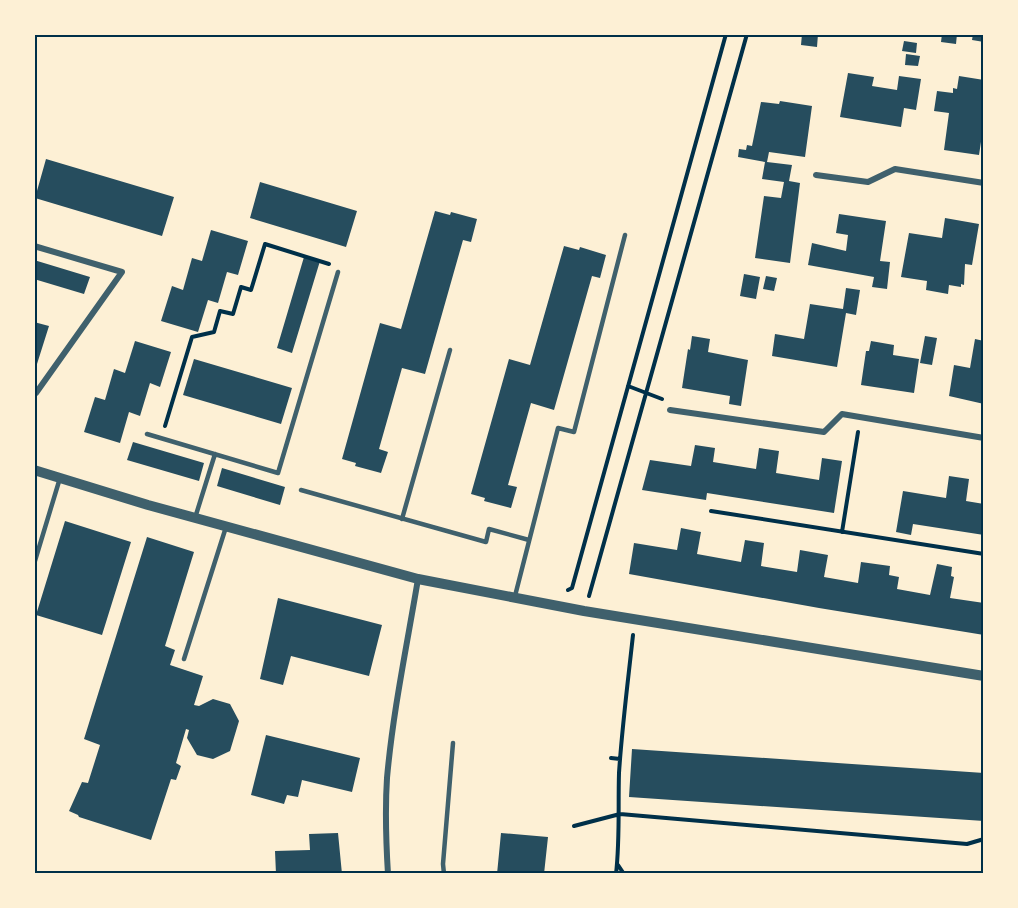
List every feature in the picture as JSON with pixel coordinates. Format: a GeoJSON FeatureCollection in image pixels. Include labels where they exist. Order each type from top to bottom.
{"type":"FeatureCollection","features":[{"type":"Feature","properties":{"kind":"street"},"geometry":{"type":"LineString","coordinates":[[816,175],[868,182],[895,170],[984,183]]}},
{"type":"Feature","properties":{"kind":"street"},"geometry":{"type":"LineString","coordinates":[[34,246],[122,272],[36,393],[34,392]]}},
{"type":"Feature","properties":{"kind":"street"},"geometry":{"type":"LineString","coordinates":[[670,410],[824,432],[842,414],[984,438]]}},
{"type":"Feature","properties":{"kind":"street"},"geometry":{"type":"LineString","coordinates":[[34,470],[226,527],[418,579],[634,620],[984,676]]}},
{"type":"Feature","properties":{"kind":"street"},"geometry":{"type":"LineString","coordinates":[[388,873],[387,780],[393,726],[418,579]]}},
{"type":"Feature","properties":{"kind":"lane"},"geometry":{"type":"LineString","coordinates":[[514,598],[558,428],[574,432],[625,235]]}},
{"type":"Feature","properties":{"kind":"lane"},"geometry":{"type":"LineString","coordinates":[[147,434],[278,473],[338,272]]}},
{"type":"Feature","properties":{"kind":"lane"},"geometry":{"type":"LineString","coordinates":[[402,519],[450,350]]}},
{"type":"Feature","properties":{"kind":"lane"},"geometry":{"type":"LineString","coordinates":[[195,518],[215,454]]}},
{"type":"Feature","properties":{"kind":"lane"},"geometry":{"type":"LineString","coordinates":[[34,564],[60,478]]}},
{"type":"Feature","properties":{"kind":"lane"},"geometry":{"type":"LineString","coordinates":[[301,490],[486,542],[489,529],[529,540]]}},
{"type":"Feature","properties":{"kind":"lane"},"geometry":{"type":"LineString","coordinates":[[184,659],[226,527]]}},
{"type":"Feature","properties":{"kind":"lane"},"geometry":{"type":"LineString","coordinates":[[444,873],[453,743]]}},
{"type":"Feature","properties":{"kind":"path"},"geometry":{"type":"LineString","coordinates":[[540,603],[572,588],[726,34]]}},
{"type":"Feature","properties":{"kind":"path"},"geometry":{"type":"LineString","coordinates":[[584,611],[747,34]]}},
{"type":"Feature","properties":{"kind":"path"},"geometry":{"type":"LineString","coordinates":[[162,438],[192,337],[214,332],[220,311],[233,314],[241,287],[251,291],[265,244],[333,265],[338,272]]}},
{"type":"Feature","properties":{"kind":"path"},"geometry":{"type":"LineString","coordinates":[[628,386],[668,401],[670,410]]}},
{"type":"Feature","properties":{"kind":"path"},"geometry":{"type":"LineString","coordinates":[[842,532],[860,417]]}},
{"type":"Feature","properties":{"kind":"path"},"geometry":{"type":"LineString","coordinates":[[711,511],[984,554]]}},
{"type":"Feature","properties":{"kind":"path"},"geometry":{"type":"LineString","coordinates":[[616,873],[620,814],[618,802],[620,759],[634,620]]}},
{"type":"Feature","properties":{"kind":"path"},"geometry":{"type":"LineString","coordinates":[[611,758],[620,759]]}},
{"type":"Feature","properties":{"kind":"path"},"geometry":{"type":"LineString","coordinates":[[574,826],[620,814],[967,844],[984,839]]}},
{"type":"Feature","properties":{"kind":"path"},"geometry":{"type":"LineString","coordinates":[[617,864],[624,873]]}},
{"type":"Feature","properties":{"kind":"building"},"geometry":{"type":"Polygon","coordinates":[[[802,34],[818,34],[817,47],[801,45],[802,34]]]}},
{"type":"Feature","properties":{"kind":"building"},"geometry":{"type":"Polygon","coordinates":[[[942,34],[957,34],[956,44],[941,42],[942,34]]]}},
{"type":"Feature","properties":{"kind":"building"},"geometry":{"type":"Polygon","coordinates":[[[973,34],[984,34],[984,42],[972,40],[973,34]]]}},
{"type":"Feature","properties":{"kind":"building"},"geometry":{"type":"Polygon","coordinates":[[[904,41],[917,43],[916,53],[902,51],[904,41]]]}},
{"type":"Feature","properties":{"kind":"building"},"geometry":{"type":"Polygon","coordinates":[[[906,54],[920,56],[918,66],[905,65],[906,54]]]}},
{"type":"Feature","properties":{"kind":"building"},"geometry":{"type":"Polygon","coordinates":[[[848,73],[874,77],[872,86],[897,90],[899,76],[921,79],[916,110],[904,108],[901,127],[840,117],[848,73]]]}},
{"type":"Feature","properties":{"kind":"building"},"geometry":{"type":"Polygon","coordinates":[[[959,76],[984,80],[984,122],[979,155],[944,150],[949,113],[934,111],[937,91],[953,93],[953,88],[957,89],[959,76]]]}},
{"type":"Feature","properties":{"kind":"building"},"geometry":{"type":"Polygon","coordinates":[[[780,101],[812,106],[805,157],[769,152],[767,162],[792,165],[789,181],[800,183],[790,263],[755,258],[764,196],[781,198],[784,182],[762,179],[765,162],[738,157],[739,149],[746,150],[747,145],[752,146],[761,102],[779,104],[780,101]]]}},
{"type":"Feature","properties":{"kind":"building"},"geometry":{"type":"Polygon","coordinates":[[[46,159],[174,197],[162,236],[35,198],[46,159]]]}},
{"type":"Feature","properties":{"kind":"building"},"geometry":{"type":"Polygon","coordinates":[[[260,182],[357,211],[346,247],[250,218],[260,182]]]}},
{"type":"Feature","properties":{"kind":"building"},"geometry":{"type":"Polygon","coordinates":[[[435,211],[450,215],[451,212],[477,219],[471,242],[463,240],[425,374],[402,368],[379,449],[388,452],[381,473],[355,466],[356,463],[342,459],[380,323],[401,329],[435,211]]]}},
{"type":"Feature","properties":{"kind":"building"},"geometry":{"type":"Polygon","coordinates":[[[839,214],[886,221],[880,261],[890,262],[887,289],[872,287],[874,277],[808,265],[812,243],[846,251],[848,235],[836,233],[839,214]]]}},
{"type":"Feature","properties":{"kind":"building"},"geometry":{"type":"Polygon","coordinates":[[[945,218],[979,224],[972,265],[965,264],[964,285],[961,284],[961,287],[949,285],[948,294],[926,290],[927,281],[901,277],[909,233],[942,238],[945,218]]]}},
{"type":"Feature","properties":{"kind":"building"},"geometry":{"type":"Polygon","coordinates":[[[211,230],[248,241],[238,275],[227,272],[218,303],[208,300],[198,332],[161,321],[172,286],[183,290],[192,258],[202,261],[211,230]]]}},
{"type":"Feature","properties":{"kind":"building"},"geometry":{"type":"Polygon","coordinates":[[[564,246],[579,250],[580,247],[606,255],[600,278],[592,276],[554,410],[531,403],[508,485],[517,487],[511,508],[484,501],[485,498],[471,494],[509,359],[530,365],[564,246]]]}},
{"type":"Feature","properties":{"kind":"building"},"geometry":{"type":"Polygon","coordinates":[[[304,257],[320,261],[292,353],[277,348],[304,257]]]}},
{"type":"Feature","properties":{"kind":"building"},"geometry":{"type":"Polygon","coordinates":[[[34,260],[90,277],[84,294],[34,279],[34,260]]]}},
{"type":"Feature","properties":{"kind":"building"},"geometry":{"type":"Polygon","coordinates":[[[744,274],[760,277],[756,299],[740,296],[744,274]]]}},
{"type":"Feature","properties":{"kind":"building"},"geometry":{"type":"Polygon","coordinates":[[[766,276],[777,278],[774,291],[763,289],[766,276]]]}},
{"type":"Feature","properties":{"kind":"building"},"geometry":{"type":"Polygon","coordinates":[[[846,288],[860,290],[856,315],[846,313],[837,367],[772,356],[775,334],[804,339],[810,304],[843,309],[846,288]]]}},
{"type":"Feature","properties":{"kind":"building"},"geometry":{"type":"Polygon","coordinates":[[[34,322],[49,326],[37,364],[34,363],[34,322]]]}},
{"type":"Feature","properties":{"kind":"building"},"geometry":{"type":"Polygon","coordinates":[[[692,336],[710,339],[708,352],[748,360],[741,406],[729,404],[730,396],[682,388],[692,336]]]}},
{"type":"Feature","properties":{"kind":"building"},"geometry":{"type":"Polygon","coordinates":[[[925,336],[937,338],[932,365],[920,363],[925,336]]]}},
{"type":"Feature","properties":{"kind":"building"},"geometry":{"type":"Polygon","coordinates":[[[975,339],[984,341],[984,404],[949,396],[954,365],[970,368],[975,339]]]}},
{"type":"Feature","properties":{"kind":"building"},"geometry":{"type":"Polygon","coordinates":[[[135,341],[171,352],[160,387],[150,383],[140,416],[129,412],[120,443],[84,432],[95,397],[105,400],[114,369],[125,373],[135,341]]]}},
{"type":"Feature","properties":{"kind":"building"},"geometry":{"type":"Polygon","coordinates":[[[871,341],[894,345],[893,355],[919,359],[914,393],[861,385],[866,351],[869,351],[871,341]]]}},
{"type":"Feature","properties":{"kind":"building"},"geometry":{"type":"Polygon","coordinates":[[[194,359],[292,388],[281,424],[183,395],[194,359]]]}},
{"type":"Feature","properties":{"kind":"building"},"geometry":{"type":"Polygon","coordinates":[[[133,442],[204,463],[199,481],[127,460],[133,442]]]}},
{"type":"Feature","properties":{"kind":"building"},"geometry":{"type":"Polygon","coordinates":[[[695,445],[715,448],[713,462],[756,469],[759,448],[779,451],[776,473],[819,480],[822,458],[842,461],[834,513],[707,493],[706,500],[642,490],[650,460],[691,466],[695,445]]]}},
{"type":"Feature","properties":{"kind":"building"},"geometry":{"type":"Polygon","coordinates":[[[222,468],[285,487],[280,505],[217,486],[222,468]]]}},
{"type":"Feature","properties":{"kind":"building"},"geometry":{"type":"Polygon","coordinates":[[[949,476],[969,479],[966,501],[984,504],[984,535],[913,524],[911,535],[896,532],[903,491],[946,498],[949,476]]]}},
{"type":"Feature","properties":{"kind":"building"},"geometry":{"type":"Polygon","coordinates":[[[65,521],[131,542],[102,635],[36,615],[65,521]]]}},
{"type":"Feature","properties":{"kind":"building"},"geometry":{"type":"Polygon","coordinates":[[[681,528],[701,532],[697,554],[741,562],[745,540],[764,543],[761,566],[797,572],[800,550],[828,555],[824,577],[858,583],[861,562],[890,566],[889,575],[899,577],[897,589],[930,595],[937,564],[952,567],[951,576],[954,577],[950,598],[984,603],[984,635],[629,574],[634,543],[677,550],[681,528]]]}},
{"type":"Feature","properties":{"kind":"building"},"geometry":{"type":"Polygon","coordinates":[[[147,537],[194,552],[165,646],[175,650],[170,665],[203,676],[194,705],[199,706],[213,699],[230,704],[239,721],[230,751],[213,759],[197,755],[187,738],[189,730],[186,729],[176,763],[181,766],[176,780],[171,779],[151,840],[79,817],[69,811],[82,782],[88,783],[100,745],[84,739],[147,537]]]}},
{"type":"Feature","properties":{"kind":"building"},"geometry":{"type":"Polygon","coordinates":[[[278,598],[382,625],[369,676],[291,656],[283,685],[260,679],[278,598]]]}},
{"type":"Feature","properties":{"kind":"building"},"geometry":{"type":"Polygon","coordinates":[[[266,735],[360,758],[352,792],[302,780],[298,797],[287,795],[284,804],[251,795],[266,735]]]}},
{"type":"Feature","properties":{"kind":"building"},"geometry":{"type":"Polygon","coordinates":[[[632,749],[984,773],[984,821],[629,797],[632,749]]]}},
{"type":"Feature","properties":{"kind":"building"},"geometry":{"type":"Polygon","coordinates":[[[338,833],[342,874],[276,874],[275,851],[310,850],[309,834],[338,833]]]}},
{"type":"Feature","properties":{"kind":"building"},"geometry":{"type":"Polygon","coordinates":[[[501,833],[548,837],[544,874],[497,874],[501,833]]]}}]}
